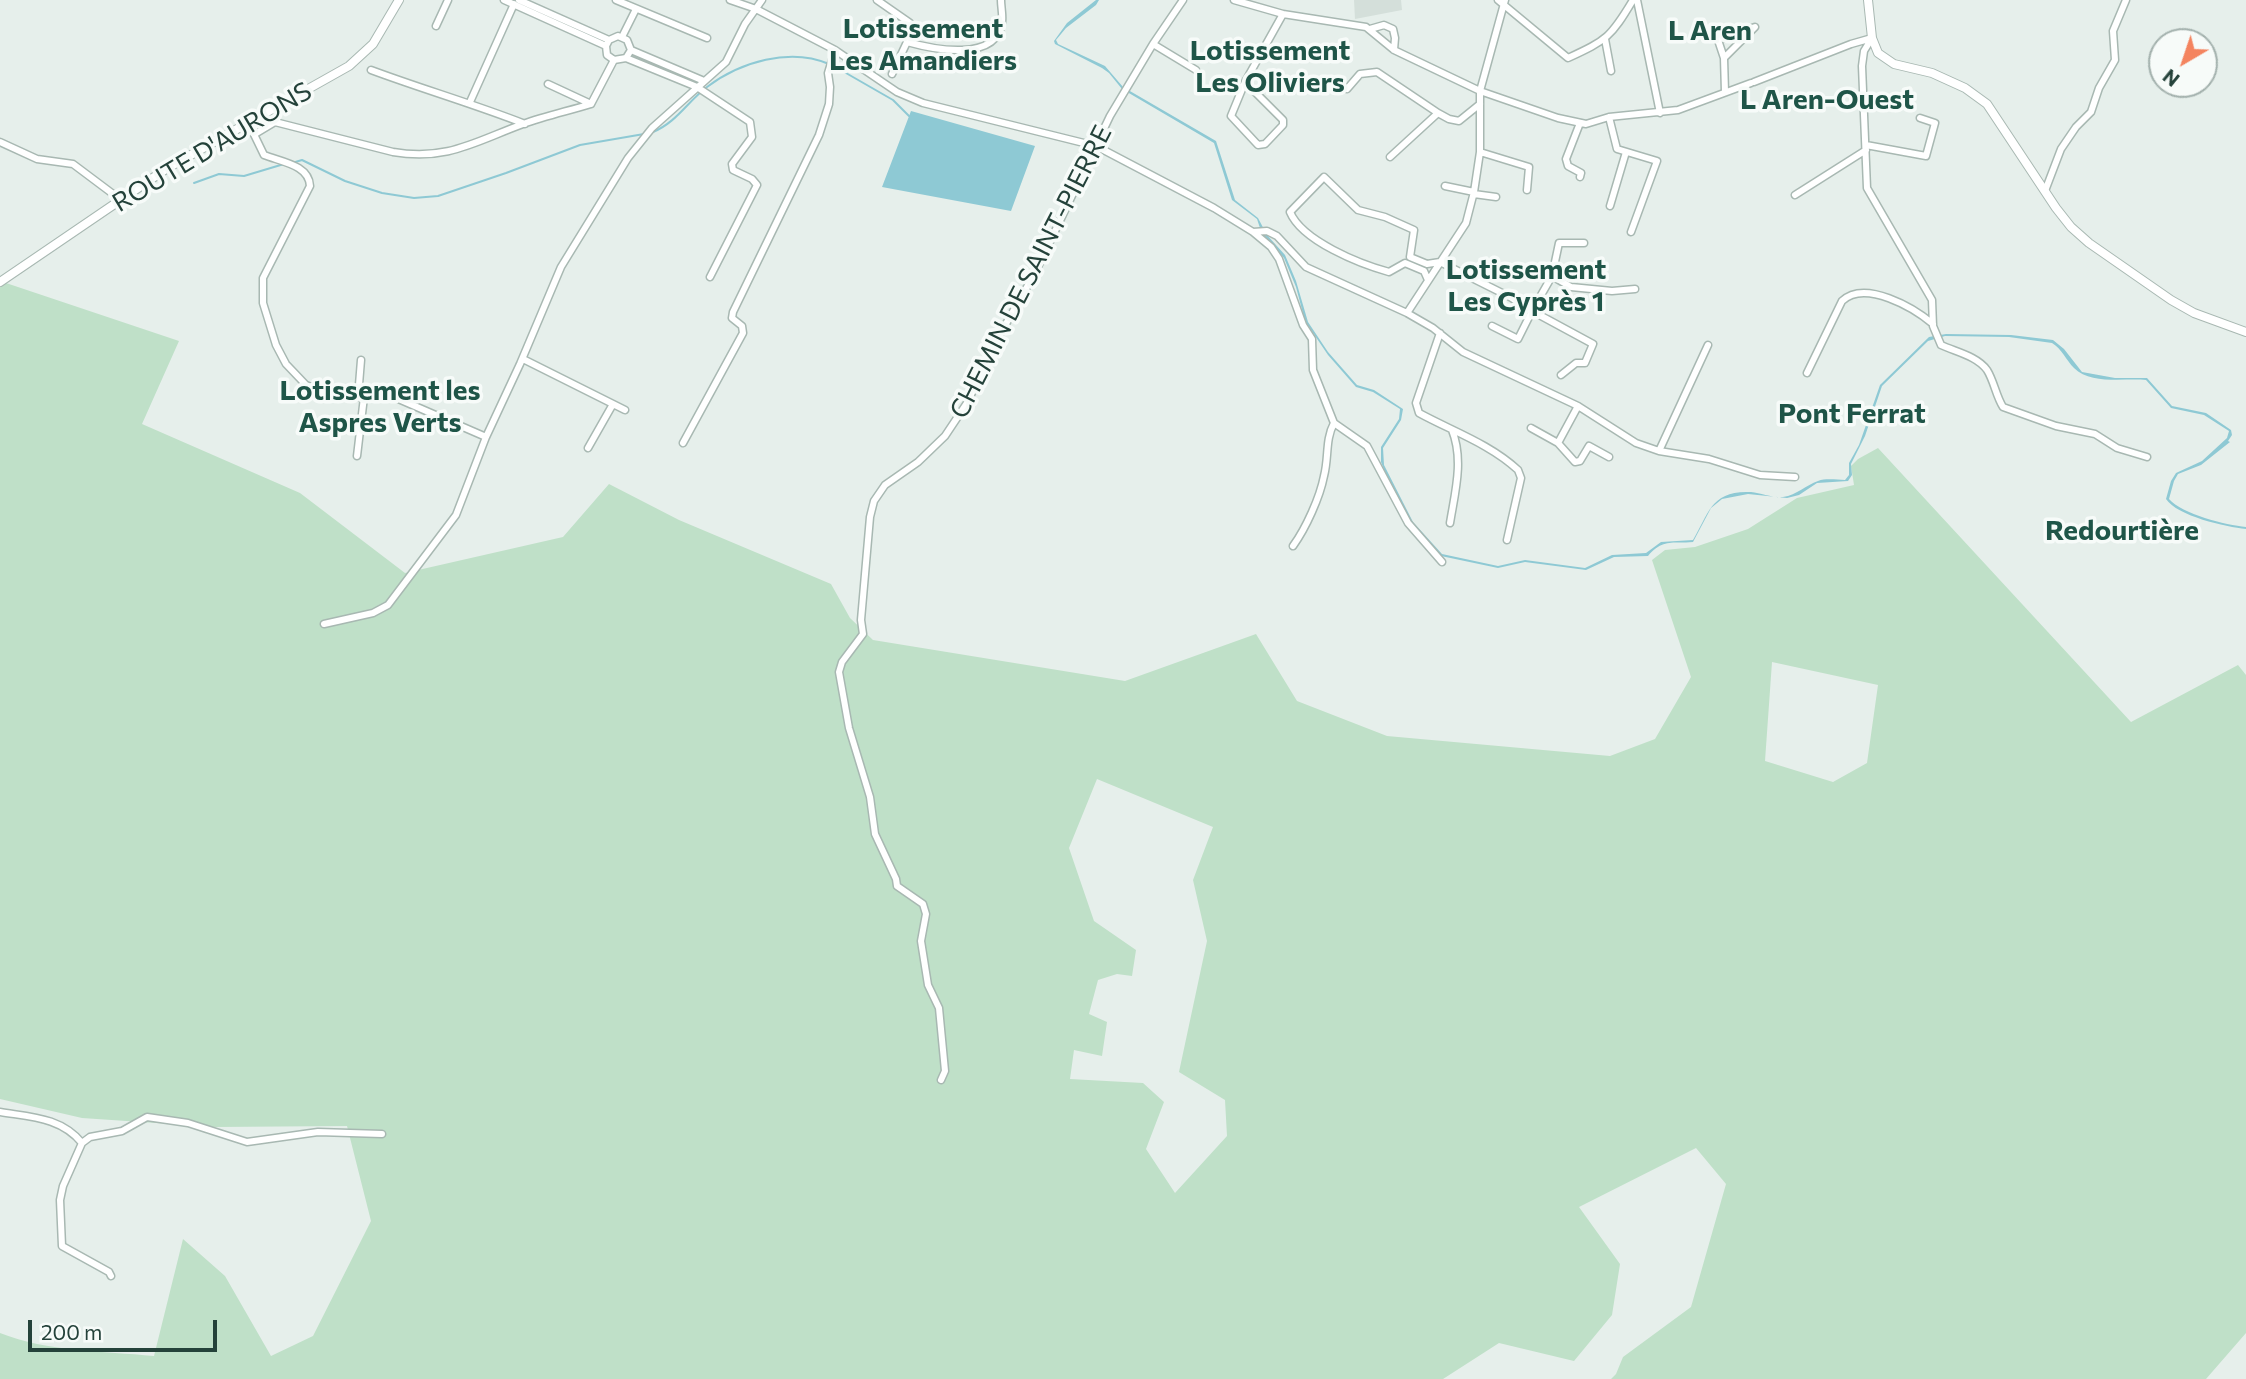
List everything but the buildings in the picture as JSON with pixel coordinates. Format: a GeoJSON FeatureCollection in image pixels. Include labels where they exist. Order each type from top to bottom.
{"type":"FeatureCollection","features":[{"type":"Feature","properties":{"kind":"street","name":"ROUTE D'AURONS"},"geometry":{"type":"LineString","coordinates":[[4,280],[166,169],[349,66],[373,44],[399,0]]}},
{"type":"Feature","properties":{"kind":"street"},"geometry":{"type":"LineString","coordinates":[[436,26],[448,0]]}},
{"type":"Feature","properties":{"kind":"street"},"geometry":{"type":"LineString","coordinates":[[504,0],[517,2],[607,43]]}},
{"type":"Feature","properties":{"kind":"street"},"geometry":{"type":"LineString","coordinates":[[617,0],[707,38]]}},
{"type":"Feature","properties":{"kind":"street"},"geometry":{"type":"LineString","coordinates":[[730,0],[756,9],[835,50],[897,92],[923,103],[1096,146],[1256,231],[1279,259],[1303,325],[1312,339],[1313,370],[1334,423],[1367,446],[1408,523],[1442,562]]}},
{"type":"Feature","properties":{"kind":"street"},"geometry":{"type":"LineString","coordinates":[[324,624],[373,613],[388,605],[456,514],[486,438],[523,359],[561,267],[628,158],[652,128],[726,62],[745,24],[762,0]]}},
{"type":"Feature","properties":{"kind":"street"},"geometry":{"type":"LineString","coordinates":[[877,0],[910,23],[906,42],[892,74]]}},
{"type":"Feature","properties":{"kind":"street"},"geometry":{"type":"LineString","coordinates":[[906,42],[958,52],[980,48],[995,36],[1002,24],[1000,0]]}},
{"type":"Feature","properties":{"kind":"street","name":"CHEMIN DE SAINT-PIERRE"},"geometry":{"type":"LineString","coordinates":[[941,1080],[945,1072],[939,1009],[928,985],[921,941],[926,914],[923,904],[897,886],[893,871],[875,834],[870,797],[849,728],[839,672],[842,662],[863,634],[861,620],[870,517],[874,500],[885,485],[918,462],[945,436],[967,403],[1126,90],[1183,0]]}},
{"type":"Feature","properties":{"kind":"street"},"geometry":{"type":"LineString","coordinates":[[1234,0],[1283,14],[1370,29],[1384,25],[1393,29],[1394,50]]}},
{"type":"Feature","properties":{"kind":"street"},"geometry":{"type":"LineString","coordinates":[[1268,10],[1270,0]]}},
{"type":"Feature","properties":{"kind":"street"},"geometry":{"type":"LineString","coordinates":[[1407,313],[1466,223],[1480,152],[1480,91],[1503,2],[1568,58],[1605,39],[1616,29],[1635,0]]}},
{"type":"Feature","properties":{"kind":"street"},"geometry":{"type":"LineString","coordinates":[[1635,0],[1660,113]]}},
{"type":"Feature","properties":{"kind":"street"},"geometry":{"type":"LineString","coordinates":[[1868,0],[1872,37],[1878,53],[1894,64],[1932,73],[1965,88],[1987,104],[2071,227],[2171,300],[2194,313],[2246,332]]}},
{"type":"Feature","properties":{"kind":"street"},"geometry":{"type":"LineString","coordinates":[[2045,191],[2061,149],[2076,127],[2091,112],[2099,88],[2115,60],[2113,31],[2126,0]]}},
{"type":"Feature","properties":{"kind":"street"},"geometry":{"type":"LineString","coordinates":[[470,102],[517,2]]}},
{"type":"Feature","properties":{"kind":"street"},"geometry":{"type":"LineString","coordinates":[[622,37],[636,9]]}},
{"type":"Feature","properties":{"kind":"street"},"geometry":{"type":"LineString","coordinates":[[1245,82],[1283,120],[1283,125],[1265,144],[1258,145],[1231,116],[1245,82],[1283,14]]}},
{"type":"Feature","properties":{"kind":"street"},"geometry":{"type":"LineString","coordinates":[[1724,58],[1755,27],[1718,40],[1724,58],[1725,92]]}},
{"type":"Feature","properties":{"kind":"street"},"geometry":{"type":"LineString","coordinates":[[1370,29],[1394,50],[1480,91],[1558,118],[1586,124],[1609,117],[1678,110],[1872,37]]}},
{"type":"Feature","properties":{"kind":"street"},"geometry":{"type":"LineString","coordinates":[[607,43],[618,36],[628,40],[631,50],[626,58]]}},
{"type":"Feature","properties":{"kind":"street"},"geometry":{"type":"LineString","coordinates":[[1872,37],[1864,51],[1862,66],[1867,188],[1925,284],[1932,300],[1933,324],[1941,345],[1968,356],[1987,371],[2003,407],[2056,426],[2095,434],[2117,448],[2147,457]]}},
{"type":"Feature","properties":{"kind":"street"},"geometry":{"type":"LineString","coordinates":[[1605,39],[1611,71]]}},
{"type":"Feature","properties":{"kind":"street"},"geometry":{"type":"LineString","coordinates":[[607,43],[607,55],[614,60],[626,58],[697,87],[750,122],[752,136],[732,164],[733,170],[752,179],[757,185],[710,277]]}},
{"type":"Feature","properties":{"kind":"street"},"geometry":{"type":"LineString","coordinates":[[1153,44],[1196,69]]}},
{"type":"Feature","properties":{"kind":"street"},"geometry":{"type":"LineString","coordinates":[[631,50],[704,81]]}},
{"type":"Feature","properties":{"kind":"street"},"geometry":{"type":"LineString","coordinates":[[683,443],[743,333],[742,326],[732,318],[733,312],[819,135],[829,104],[828,73],[835,50]]}},
{"type":"Feature","properties":{"kind":"street"},"geometry":{"type":"LineString","coordinates":[[255,134],[275,122],[393,152],[426,156],[445,154],[525,124],[591,104],[614,60]]}},
{"type":"Feature","properties":{"kind":"street"},"geometry":{"type":"LineString","coordinates":[[371,70],[438,94],[470,102],[525,124]]}},
{"type":"Feature","properties":{"kind":"street"},"geometry":{"type":"LineString","coordinates":[[1347,89],[1360,74],[1377,72],[1449,119],[1459,121],[1466,118],[1480,104]]}},
{"type":"Feature","properties":{"kind":"street"},"geometry":{"type":"LineString","coordinates":[[548,83],[591,104]]}},
{"type":"Feature","properties":{"kind":"street"},"geometry":{"type":"LineString","coordinates":[[270,110],[275,122]]}},
{"type":"Feature","properties":{"kind":"street"},"geometry":{"type":"LineString","coordinates":[[1390,157],[1438,113]]}},
{"type":"Feature","properties":{"kind":"street"},"geometry":{"type":"LineString","coordinates":[[1609,117],[1617,149],[1657,161],[1631,232]]}},
{"type":"Feature","properties":{"kind":"street"},"geometry":{"type":"LineString","coordinates":[[1795,195],[1866,147],[1926,156],[1935,123],[1920,118]]}},
{"type":"Feature","properties":{"kind":"street"},"geometry":{"type":"LineString","coordinates":[[248,122],[264,155],[304,170],[310,177],[310,186],[263,278],[263,303],[276,345],[286,364],[306,385],[329,395],[394,397],[486,438]]}},
{"type":"Feature","properties":{"kind":"street"},"geometry":{"type":"LineString","coordinates":[[1580,122],[1566,159],[1568,166],[1581,173],[1580,177]]}},
{"type":"Feature","properties":{"kind":"street"},"geometry":{"type":"LineString","coordinates":[[0,142],[37,159],[73,164],[121,200]]}},
{"type":"Feature","properties":{"kind":"street"},"geometry":{"type":"LineString","coordinates":[[1480,152],[1529,167],[1527,190]]}},
{"type":"Feature","properties":{"kind":"street"},"geometry":{"type":"LineString","coordinates":[[1610,206],[1626,152]]}},
{"type":"Feature","properties":{"kind":"street"},"geometry":{"type":"LineString","coordinates":[[1408,260],[1414,230],[1385,217],[1358,210],[1324,177],[1290,212],[1294,221],[1314,238],[1373,267],[1389,272],[1408,260],[1427,264],[1440,262],[1510,297],[1593,344],[1585,363],[1576,363],[1561,374]]}},
{"type":"Feature","properties":{"kind":"street"},"geometry":{"type":"LineString","coordinates":[[1445,186],[1496,197]]}},
{"type":"Feature","properties":{"kind":"street"},"geometry":{"type":"LineString","coordinates":[[1256,231],[1266,231],[1277,236],[1306,267],[1407,313],[1440,333],[1463,352],[1578,406],[1636,443],[1709,459],[1760,475],[1795,477]]}},
{"type":"Feature","properties":{"kind":"street"},"geometry":{"type":"LineString","coordinates":[[1492,326],[1518,339],[1552,276],[1559,243],[1584,243]]}},
{"type":"Feature","properties":{"kind":"street"},"geometry":{"type":"LineString","coordinates":[[1408,260],[1424,271],[1428,280]]}},
{"type":"Feature","properties":{"kind":"street"},"geometry":{"type":"LineString","coordinates":[[1552,276],[1571,288],[1612,291],[1635,289]]}},
{"type":"Feature","properties":{"kind":"street"},"geometry":{"type":"LineString","coordinates":[[1807,373],[1842,301],[1848,296],[1885,296],[1903,304],[1933,324]]}},
{"type":"Feature","properties":{"kind":"street"},"geometry":{"type":"LineString","coordinates":[[1440,333],[1416,403],[1419,413],[1472,438],[1518,470],[1521,478],[1507,540]]}},
{"type":"Feature","properties":{"kind":"street"},"geometry":{"type":"LineString","coordinates":[[1659,450],[1708,345]]}},
{"type":"Feature","properties":{"kind":"street"},"geometry":{"type":"LineString","coordinates":[[523,359],[625,410]]}},
{"type":"Feature","properties":{"kind":"street"},"geometry":{"type":"LineString","coordinates":[[357,456],[361,360]]}},
{"type":"Feature","properties":{"kind":"street"},"geometry":{"type":"LineString","coordinates":[[589,448],[613,404]]}},
{"type":"Feature","properties":{"kind":"street"},"geometry":{"type":"LineString","coordinates":[[1558,443],[1578,406]]}},
{"type":"Feature","properties":{"kind":"street"},"geometry":{"type":"LineString","coordinates":[[1293,546],[1303,532],[1324,477],[1328,439],[1334,423]]}},
{"type":"Feature","properties":{"kind":"street"},"geometry":{"type":"LineString","coordinates":[[1531,428],[1558,443],[1575,462],[1580,461],[1588,446],[1609,457]]}},
{"type":"Feature","properties":{"kind":"street"},"geometry":{"type":"LineString","coordinates":[[1450,523],[1459,465],[1457,443],[1451,430]]}},
{"type":"Feature","properties":{"kind":"street"},"geometry":{"type":"LineString","coordinates":[[0,1112],[41,1117],[77,1136],[82,1143]]}},
{"type":"Feature","properties":{"kind":"street"},"geometry":{"type":"LineString","coordinates":[[111,1276],[109,1272],[62,1246],[62,1186],[82,1143],[90,1137],[121,1131],[147,1117],[188,1123],[247,1142],[318,1132],[382,1133]]}},
{"type":"Feature","properties":{"kind":"shaded area"},"geometry":{"type":"Polygon","coordinates":[[[1354,0],[1401,0],[1402,10],[1355,19],[1354,0]]]}},
{"type":"Feature","properties":{"kind":"green space"},"geometry":{"type":"Polygon","coordinates":[[[0,281],[179,341],[142,424],[300,493],[405,573],[563,537],[609,484],[679,520],[831,584],[850,618],[873,640],[1125,681],[1256,634],[1297,701],[1387,736],[1610,756],[1655,739],[1691,677],[1652,560],[1665,550],[1695,547],[1748,529],[1797,498],[1854,485],[1851,466],[1878,448],[2131,722],[2238,665],[2246,675],[2246,1333],[2206,1379],[1611,1379],[1623,1357],[1691,1307],[1726,1184],[1696,1148],[1579,1207],[1620,1264],[1612,1315],[1574,1361],[1499,1343],[1443,1379],[0,1379],[0,1333],[56,1347],[154,1356],[183,1239],[225,1276],[271,1356],[313,1336],[371,1221],[347,1126],[215,1127],[82,1118],[0,1099],[0,281]],[[1772,662],[1765,761],[1833,782],[1867,763],[1878,685],[1772,662]],[[1097,779],[1069,848],[1094,921],[1136,950],[1132,976],[1117,974],[1098,980],[1089,1014],[1107,1022],[1102,1056],[1074,1050],[1070,1079],[1143,1083],[1164,1102],[1146,1149],[1175,1193],[1227,1136],[1225,1100],[1179,1072],[1207,941],[1193,880],[1213,827],[1097,779]]]}},
{"type":"Feature","properties":{"kind":"water"},"geometry":{"type":"Polygon","coordinates":[[[1099,0],[1066,28],[1056,40],[1058,44],[1105,66],[1123,87],[1216,141],[1235,200],[1258,218],[1267,235],[1285,255],[1296,281],[1308,322],[1328,352],[1357,385],[1374,390],[1403,409],[1401,420],[1383,448],[1384,465],[1413,522],[1442,554],[1498,566],[1525,560],[1585,568],[1612,555],[1646,553],[1661,542],[1693,540],[1708,512],[1713,505],[1727,495],[1751,492],[1773,497],[1748,494],[1722,499],[1711,508],[1693,542],[1664,544],[1648,556],[1614,557],[1586,570],[1525,562],[1498,568],[1441,556],[1425,541],[1408,518],[1381,462],[1381,447],[1399,419],[1400,409],[1373,392],[1356,387],[1328,355],[1305,321],[1296,287],[1284,258],[1262,234],[1257,219],[1232,200],[1214,143],[1122,89],[1102,68],[1055,44],[1054,41],[1067,23],[1099,0]]]}},
{"type":"Feature","properties":{"kind":"water"},"geometry":{"type":"Polygon","coordinates":[[[911,111],[1035,146],[1011,211],[882,187],[911,111]]]}},
{"type":"Feature","properties":{"kind":"water"},"geometry":{"type":"Polygon","coordinates":[[[1946,334],[2011,335],[2053,340],[2064,349],[2082,372],[2115,378],[2147,378],[2172,406],[2206,413],[2231,430],[2230,442],[2201,465],[2178,474],[2169,499],[2194,514],[2246,529],[2215,523],[2180,511],[2166,499],[2176,473],[2202,461],[2227,438],[2229,431],[2204,415],[2171,408],[2146,380],[2089,377],[2074,368],[2052,343],[2009,337],[1945,336],[1928,341],[1882,386],[1865,436],[1851,464],[1852,475],[1848,481],[1817,483],[1799,495],[1777,497],[1793,494],[1821,480],[1845,480],[1849,475],[1849,463],[1859,445],[1880,385],[1929,337],[1946,334]]]}},
{"type":"Feature","properties":{"kind":"waterway"},"geometry":{"type":"LineString","coordinates":[[653,132],[669,123],[707,87],[734,70],[782,57],[814,59],[829,64]]}},
{"type":"Feature","properties":{"kind":"waterway"},"geometry":{"type":"LineString","coordinates":[[832,65],[893,100],[909,116]]}},
{"type":"Feature","properties":{"kind":"waterway"},"geometry":{"type":"LineString","coordinates":[[292,163],[302,160],[345,181],[382,193],[414,198],[438,196],[580,145],[644,134]]}},
{"type":"Feature","properties":{"kind":"waterway"},"geometry":{"type":"LineString","coordinates":[[194,183],[219,174],[244,176],[284,164]]}},
{"type":"Feature","properties":{"kind":"district","name":"L Aren"},"geometry":{"type":"Point","coordinates":[1710,31]}},
{"type":"Feature","properties":{"kind":"district","name":"Lotissement Les Amandiers"},"geometry":{"type":"Point","coordinates":[923,45]}},
{"type":"Feature","properties":{"kind":"district","name":"Lotissement Les Oliviers"},"geometry":{"type":"Point","coordinates":[1270,67]}},
{"type":"Feature","properties":{"kind":"district","name":"L Aren-Ouest"},"geometry":{"type":"Point","coordinates":[1827,100]}},
{"type":"Feature","properties":{"kind":"district","name":"Lotissement Les Cyprès 1"},"geometry":{"type":"Point","coordinates":[1526,286]}},
{"type":"Feature","properties":{"kind":"district","name":"Lotissement les Aspres Verts"},"geometry":{"type":"Point","coordinates":[380,407]}},
{"type":"Feature","properties":{"kind":"district","name":"Pont Ferrat"},"geometry":{"type":"Point","coordinates":[1852,414]}},
{"type":"Feature","properties":{"kind":"district","name":"Redourtière"},"geometry":{"type":"Point","coordinates":[2122,531]}}]}
